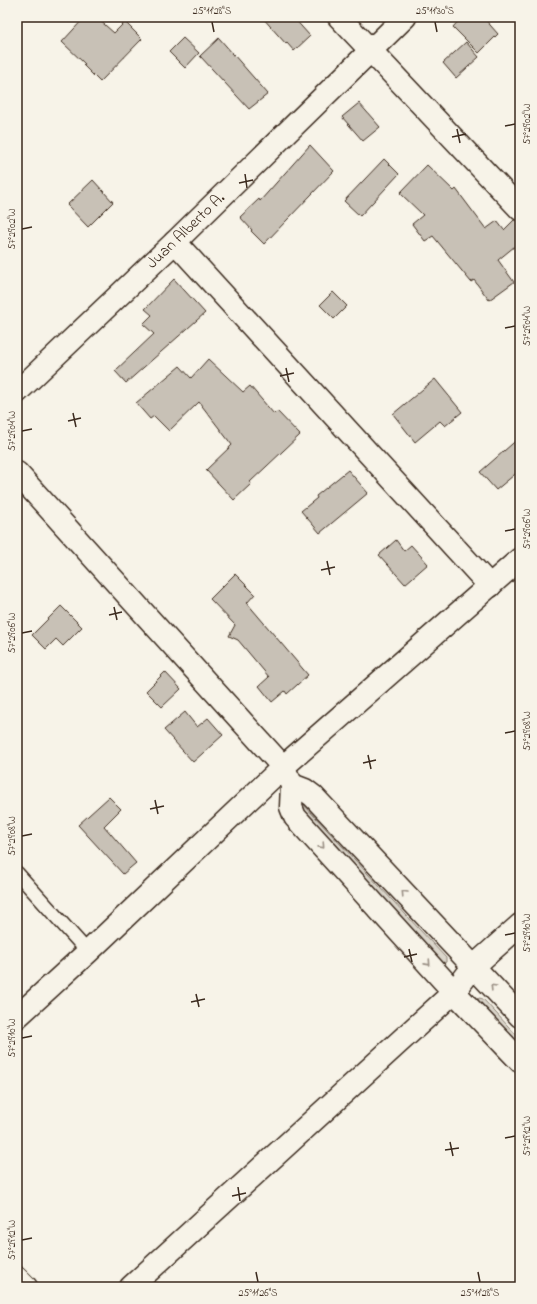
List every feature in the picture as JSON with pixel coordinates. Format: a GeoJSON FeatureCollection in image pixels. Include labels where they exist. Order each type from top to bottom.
{"type":"FeatureCollection","features":[{"type":"Feature","properties":{"kind":"street"},"geometry":{"type":"LineString","coordinates":[[339,17],[520,209]]}},
{"type":"Feature","properties":{"kind":"street","name":"Juan Alberto A."},"geometry":{"type":"LineString","coordinates":[[17,392],[175,242],[405,17]]}},
{"type":"Feature","properties":{"kind":"street"},"geometry":{"type":"LineString","coordinates":[[175,242],[490,586]]}},
{"type":"Feature","properties":{"kind":"street"},"geometry":{"type":"LineString","coordinates":[[17,473],[287,776],[312,796],[520,1016]]}},
{"type":"Feature","properties":{"kind":"street"},"geometry":{"type":"LineString","coordinates":[[17,1017],[88,952],[287,776],[520,559]]}},
{"type":"Feature","properties":{"kind":"street"},"geometry":{"type":"LineString","coordinates":[[287,776],[291,807],[296,817],[454,992],[520,1061]]}},
{"type":"Feature","properties":{"kind":"street"},"geometry":{"type":"LineString","coordinates":[[131,1287],[454,992],[473,967],[520,925]]}},
{"type":"Feature","properties":{"kind":"street"},"geometry":{"type":"LineString","coordinates":[[17,1278],[26,1287]]}},
{"type":"Feature","properties":{"kind":"lane"},"geometry":{"type":"LineString","coordinates":[[17,873],[88,952]]}},
{"type":"Feature","properties":{"kind":"shaded area"},"geometry":{"type":"Polygon","coordinates":[[[302,803],[446,958],[446,962],[442,964],[298,806],[302,803]]]}},
{"type":"Feature","properties":{"kind":"shaded area"},"geometry":{"type":"Polygon","coordinates":[[[479,998],[483,999],[520,1039],[520,1050],[477,1001],[479,998]]]}},
{"type":"Feature","properties":{"kind":"building"},"geometry":{"type":"Polygon","coordinates":[[[85,17],[96,17],[114,33],[125,22],[142,39],[100,82],[83,65],[85,64],[62,42],[85,17]]]}},
{"type":"Feature","properties":{"kind":"building"},"geometry":{"type":"Polygon","coordinates":[[[262,17],[293,17],[310,36],[294,51],[262,17]]]}},
{"type":"Feature","properties":{"kind":"building"},"geometry":{"type":"Polygon","coordinates":[[[462,17],[483,17],[498,34],[479,53],[453,27],[462,17]]]}},
{"type":"Feature","properties":{"kind":"building"},"geometry":{"type":"Polygon","coordinates":[[[183,38],[199,53],[185,68],[169,52],[183,38]]]}},
{"type":"Feature","properties":{"kind":"building"},"geometry":{"type":"Polygon","coordinates":[[[219,38],[268,94],[249,109],[200,56],[219,38]]]}},
{"type":"Feature","properties":{"kind":"building"},"geometry":{"type":"Polygon","coordinates":[[[466,42],[479,57],[456,78],[443,63],[466,42]]]}},
{"type":"Feature","properties":{"kind":"building"},"geometry":{"type":"Polygon","coordinates":[[[359,103],[380,127],[363,141],[342,117],[359,103]]]}},
{"type":"Feature","properties":{"kind":"building"},"geometry":{"type":"Polygon","coordinates":[[[310,145],[334,171],[264,244],[240,217],[259,199],[260,201],[310,145]]]}},
{"type":"Feature","properties":{"kind":"building"},"geometry":{"type":"Polygon","coordinates":[[[384,159],[399,174],[360,216],[344,201],[384,159]]]}},
{"type":"Feature","properties":{"kind":"building"},"geometry":{"type":"Polygon","coordinates":[[[427,165],[454,191],[456,189],[486,229],[497,221],[504,230],[514,220],[520,221],[520,242],[498,260],[514,282],[489,300],[474,280],[471,282],[433,236],[425,241],[412,224],[423,215],[400,193],[427,165]]]}},
{"type":"Feature","properties":{"kind":"building"},"geometry":{"type":"Polygon","coordinates":[[[93,180],[113,202],[88,227],[67,205],[93,180]]]}},
{"type":"Feature","properties":{"kind":"building"},"geometry":{"type":"Polygon","coordinates":[[[174,279],[205,313],[126,383],[115,371],[154,334],[143,324],[152,315],[145,309],[174,279]]]}},
{"type":"Feature","properties":{"kind":"building"},"geometry":{"type":"Polygon","coordinates":[[[333,292],[347,306],[334,319],[320,305],[333,292]]]}},
{"type":"Feature","properties":{"kind":"building"},"geometry":{"type":"Polygon","coordinates":[[[208,359],[243,392],[250,386],[274,414],[277,411],[300,435],[250,482],[251,484],[234,500],[206,470],[232,445],[199,402],[169,431],[154,416],[150,419],[136,403],[180,366],[191,378],[208,359]]]}},
{"type":"Feature","properties":{"kind":"building"},"geometry":{"type":"Polygon","coordinates":[[[435,379],[462,412],[445,426],[440,421],[415,442],[393,414],[435,379]]]}},
{"type":"Feature","properties":{"kind":"building"},"geometry":{"type":"Polygon","coordinates":[[[520,437],[520,470],[496,490],[480,472],[520,437]]]}},
{"type":"Feature","properties":{"kind":"building"},"geometry":{"type":"Polygon","coordinates":[[[348,470],[368,493],[320,533],[301,511],[317,498],[316,496],[348,470]]]}},
{"type":"Feature","properties":{"kind":"building"},"geometry":{"type":"Polygon","coordinates":[[[396,540],[404,551],[411,545],[428,564],[405,584],[379,555],[396,540]]]}},
{"type":"Feature","properties":{"kind":"building"},"geometry":{"type":"Polygon","coordinates":[[[235,574],[255,594],[247,603],[308,675],[287,694],[285,691],[272,702],[259,686],[269,677],[238,640],[229,636],[235,625],[210,599],[235,574]]]}},
{"type":"Feature","properties":{"kind":"building"},"geometry":{"type":"Polygon","coordinates":[[[61,606],[82,627],[63,646],[56,639],[46,649],[32,635],[61,606]]]}},
{"type":"Feature","properties":{"kind":"building"},"geometry":{"type":"Polygon","coordinates":[[[165,672],[181,689],[162,707],[146,691],[165,672]]]}},
{"type":"Feature","properties":{"kind":"building"},"geometry":{"type":"Polygon","coordinates":[[[185,712],[197,727],[208,718],[223,735],[193,762],[164,730],[185,712]]]}},
{"type":"Feature","properties":{"kind":"building"},"geometry":{"type":"Polygon","coordinates":[[[109,797],[121,809],[104,826],[136,863],[123,874],[78,825],[109,797]]]}}]}
